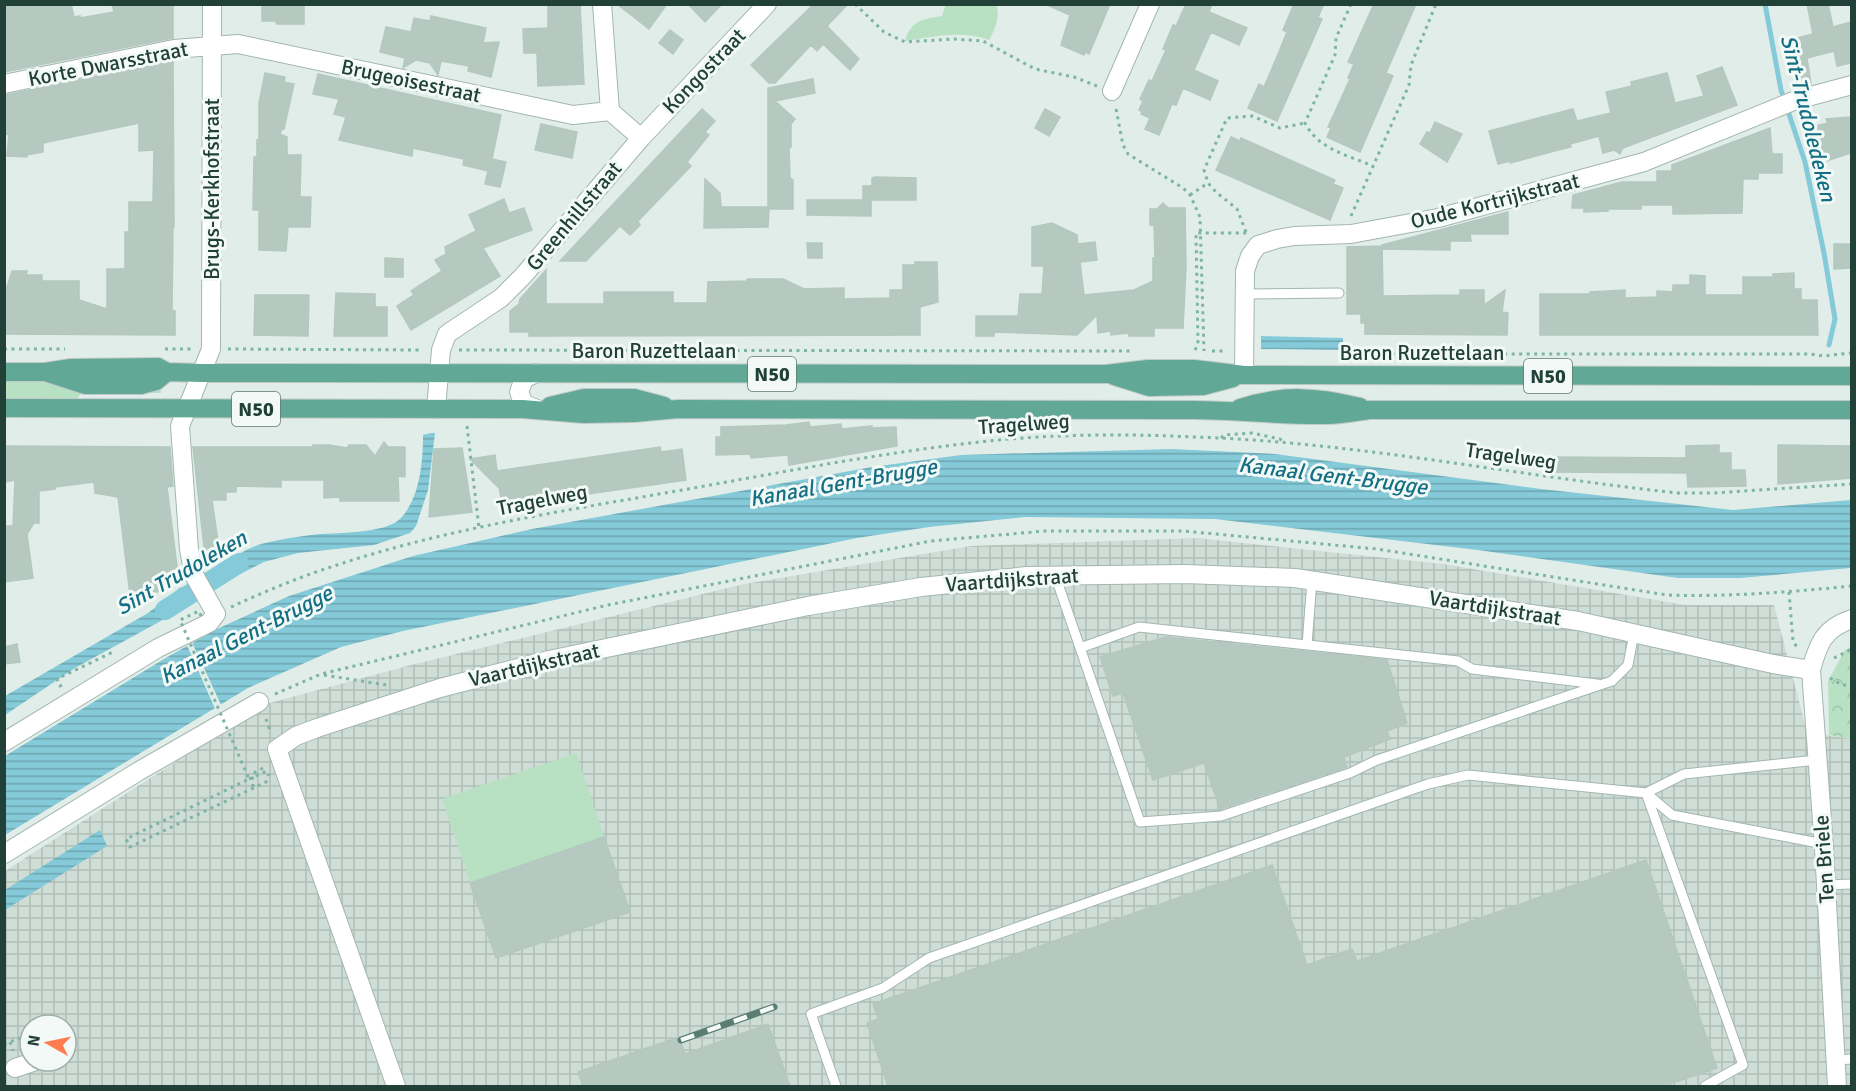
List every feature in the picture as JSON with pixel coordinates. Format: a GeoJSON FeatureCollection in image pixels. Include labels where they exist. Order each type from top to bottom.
{"type":"FeatureCollection","features":[{"type":"Feature","properties":{"kind":"main road","name":"Baron Ruzettelaan"},"geometry":{"type":"LineString","coordinates":[[4,372],[45,372],[71,368],[158,367],[167,372],[202,373],[1106,374],[1148,369],[1194,369],[1244,375],[1851,376]]}},
{"type":"Feature","properties":{"kind":"main road","name":"N50"},"geometry":{"type":"LineString","coordinates":[[4,408],[537,409],[584,398],[634,398],[678,409],[1232,410],[1275,398],[1326,399],[1369,410],[1851,410]]}},
{"type":"Feature","properties":{"kind":"street","name":"Brugs-Kerkhofstraat"},"geometry":{"type":"LineString","coordinates":[[202,373],[211,350],[212,4]]}},
{"type":"Feature","properties":{"kind":"street"},"geometry":{"type":"LineString","coordinates":[[602,4],[610,111],[641,138]]}},
{"type":"Feature","properties":{"kind":"street","name":"Kongostraat"},"geometry":{"type":"LineString","coordinates":[[641,138],[767,4]]}},
{"type":"Feature","properties":{"kind":"street"},"geometry":{"type":"LineString","coordinates":[[1112,91],[1150,4]]}},
{"type":"Feature","properties":{"kind":"street","name":"Brugeoisestraat"},"geometry":{"type":"LineString","coordinates":[[212,45],[238,44],[573,115],[610,111]]}},
{"type":"Feature","properties":{"kind":"street","name":"Korte Dwarsstraat"},"geometry":{"type":"LineString","coordinates":[[4,84],[174,48],[212,45]]}},
{"type":"Feature","properties":{"kind":"street","name":"Oude Kortrijkstraat"},"geometry":{"type":"LineString","coordinates":[[1252,238],[1351,234],[1438,218],[1644,162],[1796,100],[1851,85]]}},
{"type":"Feature","properties":{"kind":"street","name":"Greenhillstraat"},"geometry":{"type":"LineString","coordinates":[[436,409],[441,350],[447,334],[501,298],[523,276],[641,138]]}},
{"type":"Feature","properties":{"kind":"street"},"geometry":{"type":"LineString","coordinates":[[1244,375],[1245,271],[1252,238]]}},
{"type":"Feature","properties":{"kind":"street"},"geometry":{"type":"LineString","coordinates":[[4,742],[158,648],[208,623],[209,615],[204,593],[194,575],[189,549],[180,426],[202,373]]}},
{"type":"Feature","properties":{"kind":"street"},"geometry":{"type":"LineString","coordinates":[[536,373],[524,379],[519,392],[524,404],[537,409]]}},
{"type":"Feature","properties":{"kind":"street","name":"Vaartdijkstraat"},"geometry":{"type":"LineString","coordinates":[[277,749],[306,732],[405,699],[549,660],[808,606],[921,587],[1027,576],[1185,574],[1295,578],[1578,621],[1773,664],[1811,670]]}},
{"type":"Feature","properties":{"kind":"street","name":"Ten Briele"},"geometry":{"type":"LineString","coordinates":[[1837,1086],[1844,1059],[1826,885],[1811,670],[1817,646],[1825,634],[1851,619]]}},
{"type":"Feature","properties":{"kind":"street"},"geometry":{"type":"LineString","coordinates":[[4,854],[139,771],[259,702]]}},
{"type":"Feature","properties":{"kind":"street"},"geometry":{"type":"LineString","coordinates":[[277,749],[396,1086]]}},
{"type":"Feature","properties":{"kind":"lane"},"geometry":{"type":"LineString","coordinates":[[1244,294],[1339,293]]}},
{"type":"Feature","properties":{"kind":"lane"},"geometry":{"type":"LineString","coordinates":[[1055,575],[1140,822],[1221,816],[1350,773],[1377,760],[1612,681],[1628,665],[1634,633]]}},
{"type":"Feature","properties":{"kind":"lane"},"geometry":{"type":"LineString","coordinates":[[1307,645],[1311,580]]}},
{"type":"Feature","properties":{"kind":"lane"},"geometry":{"type":"LineString","coordinates":[[1080,648],[1139,627],[1458,661],[1472,669],[1600,684]]}},
{"type":"Feature","properties":{"kind":"lane"},"geometry":{"type":"LineString","coordinates":[[836,1086],[811,1014],[883,988],[929,957],[1428,784],[1467,775],[1646,793],[1684,774],[1817,760]]}},
{"type":"Feature","properties":{"kind":"lane"},"geometry":{"type":"LineString","coordinates":[[1646,793],[1672,815],[1824,844]]}},
{"type":"Feature","properties":{"kind":"lane"},"geometry":{"type":"LineString","coordinates":[[1646,793],[1743,1065],[1705,1086]]}},
{"type":"Feature","properties":{"kind":"lane"},"geometry":{"type":"LineString","coordinates":[[1826,885],[1851,884]]}},
{"type":"Feature","properties":{"kind":"path"},"geometry":{"type":"LineString","coordinates":[[855,4],[884,32],[905,42],[954,39],[983,41],[1035,69],[1074,77],[1112,91],[1123,144],[1128,154],[1190,195],[1200,217],[1204,351]]}},
{"type":"Feature","properties":{"kind":"path"},"geometry":{"type":"LineString","coordinates":[[1305,123],[1335,55],[1336,38],[1351,4]]}},
{"type":"Feature","properties":{"kind":"path"},"geometry":{"type":"LineString","coordinates":[[1351,234],[1351,218],[1409,85],[1411,64],[1436,4]]}},
{"type":"Feature","properties":{"kind":"path"},"geometry":{"type":"LineString","coordinates":[[1252,238],[1237,209],[1208,183],[1204,170],[1227,118],[1252,116],[1280,128],[1305,123]]}},
{"type":"Feature","properties":{"kind":"path"},"geometry":{"type":"LineString","coordinates":[[1305,123],[1311,134],[1324,146],[1373,166]]}},
{"type":"Feature","properties":{"kind":"path"},"geometry":{"type":"LineString","coordinates":[[1190,195],[1208,183]]}},
{"type":"Feature","properties":{"kind":"path"},"geometry":{"type":"LineString","coordinates":[[1244,357],[1229,351],[1194,351],[1198,344],[1196,233],[1252,238]]}},
{"type":"Feature","properties":{"kind":"path"},"geometry":{"type":"LineString","coordinates":[[4,349],[74,349]]}},
{"type":"Feature","properties":{"kind":"path"},"geometry":{"type":"LineString","coordinates":[[156,349],[1135,351]]}},
{"type":"Feature","properties":{"kind":"path"},"geometry":{"type":"LineString","coordinates":[[1360,356],[1368,354],[1810,354],[1823,356],[1851,353]]}},
{"type":"Feature","properties":{"kind":"path"},"geometry":{"type":"LineString","coordinates":[[465,409],[479,528]]}},
{"type":"Feature","properties":{"kind":"path"},"geometry":{"type":"LineString","coordinates":[[1221,438],[1224,435],[1252,433],[1280,439],[1283,443]]}},
{"type":"Feature","properties":{"kind":"path","name":"Tragelweg"},"geometry":{"type":"LineString","coordinates":[[249,779],[180,621],[199,611],[209,615],[334,566],[530,517],[871,457],[960,444],[1095,434],[1221,438],[1283,443],[1678,493],[1735,492],[1851,484]]}},
{"type":"Feature","properties":{"kind":"path"},"geometry":{"type":"LineString","coordinates":[[1811,670],[1793,641],[1789,592],[1851,586]]}},
{"type":"Feature","properties":{"kind":"path"},"geometry":{"type":"LineString","coordinates":[[253,787],[252,774],[264,768],[277,749],[259,702],[321,674],[398,688],[405,699]]}},
{"type":"Feature","properties":{"kind":"path"},"geometry":{"type":"LineString","coordinates":[[267,771],[270,780],[253,787],[130,847],[126,839],[267,771]]}},
{"type":"Feature","properties":{"kind":"shaded area"},"geometry":{"type":"Polygon","coordinates":[[[1197,538],[1443,564],[1686,605],[1774,605],[1807,732],[1851,739],[1851,1086],[5,1086],[5,871],[266,704],[411,665],[744,584],[971,546],[1197,538]]]}},
{"type":"Feature","properties":{"kind":"green space"},"geometry":{"type":"Polygon","coordinates":[[[946,4],[996,5],[998,18],[989,40],[958,35],[905,41],[914,25],[929,18],[942,16],[946,4]]]}},
{"type":"Feature","properties":{"kind":"green space"},"geometry":{"type":"Polygon","coordinates":[[[5,382],[160,386],[161,393],[82,392],[76,400],[5,400],[5,382]]]}},
{"type":"Feature","properties":{"kind":"green space"},"geometry":{"type":"Polygon","coordinates":[[[1851,647],[1851,739],[1829,735],[1828,681],[1845,650],[1851,647]]]}},
{"type":"Feature","properties":{"kind":"green space"},"geometry":{"type":"Polygon","coordinates":[[[576,753],[604,837],[470,883],[442,799],[576,753]]]}},
{"type":"Feature","properties":{"kind":"water"},"geometry":{"type":"Polygon","coordinates":[[[1261,336],[1343,338],[1343,350],[1261,349],[1261,336]]]}},
{"type":"Feature","properties":{"kind":"water"},"geometry":{"type":"Polygon","coordinates":[[[435,433],[428,490],[416,526],[410,533],[374,545],[298,553],[264,562],[220,584],[212,570],[242,552],[261,544],[305,536],[372,530],[401,518],[412,500],[419,479],[423,435],[435,433]]]}},
{"type":"Feature","properties":{"kind":"water","name":"Kanaal Gent-Brugge"},"geometry":{"type":"Polygon","coordinates":[[[1171,449],[1275,454],[1541,489],[1733,510],[1851,500],[1851,568],[1740,578],[1678,578],[1478,550],[1215,519],[1025,517],[929,527],[857,538],[403,631],[341,647],[248,688],[5,835],[5,756],[217,629],[289,596],[413,556],[532,529],[872,467],[961,455],[1171,449]]]}},
{"type":"Feature","properties":{"kind":"water"},"geometry":{"type":"Polygon","coordinates":[[[181,587],[190,605],[75,668],[5,715],[5,696],[148,613],[181,587]]]}},
{"type":"Feature","properties":{"kind":"water"},"geometry":{"type":"Polygon","coordinates":[[[100,830],[107,846],[5,910],[5,890],[100,830]]]}},
{"type":"Feature","properties":{"kind":"pier"},"geometry":{"type":"Polygon","coordinates":[[[191,640],[222,707],[216,711],[186,643],[191,640]]]}},
{"type":"Feature","properties":{"kind":"building"},"geometry":{"type":"Polygon","coordinates":[[[4,4],[71,4],[74,17],[80,16],[80,18],[114,12],[112,4],[173,4],[173,38],[4,72],[4,4]]]}},
{"type":"Feature","properties":{"kind":"building"},"geometry":{"type":"Polygon","coordinates":[[[262,4],[304,4],[304,24],[277,24],[275,21],[262,21],[262,4]]]}},
{"type":"Feature","properties":{"kind":"building"},"geometry":{"type":"Polygon","coordinates":[[[548,4],[580,4],[584,84],[538,86],[537,53],[524,53],[523,29],[548,28],[548,4]]]}},
{"type":"Feature","properties":{"kind":"building"},"geometry":{"type":"Polygon","coordinates":[[[617,4],[667,4],[649,29],[617,4]]]}},
{"type":"Feature","properties":{"kind":"building"},"geometry":{"type":"Polygon","coordinates":[[[688,4],[722,4],[705,22],[688,4]]]}},
{"type":"Feature","properties":{"kind":"building"},"geometry":{"type":"Polygon","coordinates":[[[814,4],[848,4],[827,26],[859,59],[850,70],[823,44],[817,51],[811,45],[775,83],[769,83],[751,65],[814,4]]]}},
{"type":"Feature","properties":{"kind":"building"},"geometry":{"type":"Polygon","coordinates":[[[1045,4],[1110,4],[1089,54],[1085,52],[1084,55],[1061,45],[1070,15],[1045,4]]]}},
{"type":"Feature","properties":{"kind":"building"},"geometry":{"type":"Polygon","coordinates":[[[1186,4],[1212,4],[1209,12],[1247,28],[1239,45],[1211,32],[1194,70],[1218,81],[1210,100],[1183,88],[1176,105],[1172,104],[1159,135],[1145,129],[1150,118],[1141,114],[1139,110],[1143,101],[1140,99],[1149,80],[1152,81],[1166,50],[1163,49],[1173,25],[1176,26],[1186,4]]]}},
{"type":"Feature","properties":{"kind":"building"},"geometry":{"type":"Polygon","coordinates":[[[1294,4],[1324,4],[1318,17],[1322,19],[1277,121],[1248,108],[1259,84],[1264,87],[1287,32],[1283,30],[1294,4]]]}},
{"type":"Feature","properties":{"kind":"building"},"geometry":{"type":"Polygon","coordinates":[[[1374,4],[1416,4],[1386,73],[1393,76],[1360,152],[1327,137],[1331,128],[1328,127],[1350,79],[1348,78],[1354,64],[1348,62],[1374,4]]]}},
{"type":"Feature","properties":{"kind":"building"},"geometry":{"type":"Polygon","coordinates":[[[1807,4],[1828,4],[1833,27],[1851,22],[1851,63],[1837,66],[1834,51],[1807,58],[1811,84],[1802,87],[1789,40],[1813,34],[1807,4]]]}},
{"type":"Feature","properties":{"kind":"building"},"geometry":{"type":"Polygon","coordinates":[[[431,16],[486,28],[483,43],[499,42],[491,77],[468,71],[469,66],[441,61],[438,75],[430,63],[416,60],[403,68],[405,58],[380,52],[386,27],[411,32],[414,18],[430,21],[431,16]]]}},
{"type":"Feature","properties":{"kind":"building"},"geometry":{"type":"Polygon","coordinates":[[[670,30],[683,40],[673,54],[659,43],[670,30]]]}},
{"type":"Feature","properties":{"kind":"building"},"geometry":{"type":"Polygon","coordinates":[[[173,61],[172,311],[175,311],[175,335],[4,334],[4,287],[7,287],[12,271],[27,271],[26,275],[42,275],[42,281],[79,281],[79,300],[107,309],[107,269],[125,269],[125,232],[129,232],[129,202],[153,202],[154,150],[139,151],[139,123],[43,143],[43,152],[27,155],[27,157],[7,156],[9,134],[4,135],[4,95],[173,61]]]}},
{"type":"Feature","properties":{"kind":"building"},"geometry":{"type":"Polygon","coordinates":[[[1722,67],[1737,105],[1623,148],[1620,154],[1614,150],[1603,153],[1599,136],[1570,144],[1571,147],[1498,164],[1489,131],[1573,109],[1577,121],[1611,113],[1606,92],[1632,86],[1631,82],[1667,73],[1675,103],[1704,96],[1697,76],[1722,67]]]}},
{"type":"Feature","properties":{"kind":"building"},"geometry":{"type":"Polygon","coordinates":[[[265,73],[285,77],[284,82],[294,84],[284,129],[282,128],[280,134],[287,137],[287,155],[301,155],[300,197],[311,197],[310,227],[288,227],[286,251],[259,250],[259,210],[253,210],[254,157],[257,157],[259,103],[265,73]]]}},
{"type":"Feature","properties":{"kind":"building"},"geometry":{"type":"Polygon","coordinates":[[[318,74],[501,115],[492,159],[506,162],[500,187],[485,184],[488,171],[463,165],[464,159],[413,148],[412,156],[339,140],[346,117],[334,114],[339,99],[313,94],[318,74]]]}},
{"type":"Feature","properties":{"kind":"building"},"geometry":{"type":"Polygon","coordinates":[[[813,79],[815,93],[775,101],[795,119],[791,124],[791,147],[789,147],[790,178],[793,180],[793,209],[769,209],[768,227],[704,228],[705,179],[720,193],[721,207],[768,207],[768,88],[813,79]]]}},
{"type":"Feature","properties":{"kind":"building"},"geometry":{"type":"Polygon","coordinates":[[[702,109],[715,121],[705,132],[709,135],[687,162],[691,166],[638,221],[640,225],[630,235],[620,226],[586,261],[560,261],[702,109]]]}},
{"type":"Feature","properties":{"kind":"building"},"geometry":{"type":"Polygon","coordinates":[[[1045,109],[1060,117],[1049,136],[1035,128],[1045,109]]]}},
{"type":"Feature","properties":{"kind":"building"},"geometry":{"type":"Polygon","coordinates":[[[1851,117],[1851,153],[1826,161],[1815,126],[1828,123],[1826,119],[1851,117]]]}},
{"type":"Feature","properties":{"kind":"building"},"geometry":{"type":"Polygon","coordinates":[[[1435,122],[1462,134],[1447,162],[1420,144],[1427,132],[1430,133],[1435,122]]]}},
{"type":"Feature","properties":{"kind":"building"},"geometry":{"type":"Polygon","coordinates":[[[541,124],[577,132],[572,158],[535,150],[541,124]]]}},
{"type":"Feature","properties":{"kind":"building"},"geometry":{"type":"Polygon","coordinates":[[[1770,128],[1772,154],[1782,154],[1782,173],[1758,173],[1758,179],[1743,179],[1742,213],[1673,214],[1673,205],[1641,205],[1641,209],[1584,212],[1584,208],[1572,208],[1573,195],[1622,182],[1657,182],[1657,171],[1672,171],[1672,165],[1770,128]]]}},
{"type":"Feature","properties":{"kind":"building"},"geometry":{"type":"Polygon","coordinates":[[[1231,137],[1240,141],[1241,138],[1335,180],[1333,184],[1343,188],[1330,220],[1216,170],[1231,137]]]}},
{"type":"Feature","properties":{"kind":"building"},"geometry":{"type":"Polygon","coordinates":[[[872,178],[916,178],[916,200],[871,200],[871,216],[807,215],[807,200],[863,200],[863,186],[872,186],[872,178]]]}},
{"type":"Feature","properties":{"kind":"building"},"geometry":{"type":"Polygon","coordinates":[[[504,199],[509,213],[524,208],[532,230],[483,248],[500,276],[411,330],[397,306],[414,295],[411,291],[442,271],[435,260],[446,254],[445,247],[476,231],[469,215],[504,199]]]}},
{"type":"Feature","properties":{"kind":"building"},"geometry":{"type":"Polygon","coordinates":[[[1163,203],[1168,208],[1185,208],[1186,267],[1183,328],[1154,328],[1154,336],[1129,336],[1128,333],[1111,335],[1111,331],[1098,333],[1097,315],[1077,335],[994,332],[994,336],[976,336],[976,316],[1018,316],[1020,294],[1042,294],[1044,266],[1032,266],[1032,227],[1052,223],[1077,235],[1078,244],[1095,242],[1097,260],[1080,262],[1084,295],[1134,290],[1153,281],[1154,225],[1150,225],[1150,209],[1157,209],[1163,203]]]}},
{"type":"Feature","properties":{"kind":"building"},"geometry":{"type":"Polygon","coordinates":[[[1508,212],[1508,234],[1470,234],[1471,241],[1450,241],[1450,250],[1383,249],[1382,245],[1508,212]]]}},
{"type":"Feature","properties":{"kind":"building"},"geometry":{"type":"Polygon","coordinates":[[[807,243],[822,243],[822,258],[808,258],[807,243]]]}},
{"type":"Feature","properties":{"kind":"building"},"geometry":{"type":"Polygon","coordinates":[[[1834,244],[1851,244],[1851,268],[1834,269],[1834,244]]]}},
{"type":"Feature","properties":{"kind":"building"},"geometry":{"type":"Polygon","coordinates":[[[1382,246],[1383,296],[1460,295],[1460,290],[1484,290],[1484,305],[1505,290],[1502,312],[1508,313],[1507,335],[1365,334],[1365,323],[1361,323],[1361,314],[1347,314],[1347,247],[1382,246]]]}},
{"type":"Feature","properties":{"kind":"building"},"geometry":{"type":"Polygon","coordinates":[[[385,258],[403,259],[403,277],[385,277],[385,258]]]}},
{"type":"Feature","properties":{"kind":"building"},"geometry":{"type":"Polygon","coordinates":[[[915,262],[937,262],[938,302],[920,307],[920,335],[529,336],[529,332],[510,332],[510,311],[519,304],[520,299],[546,270],[546,304],[604,304],[604,292],[673,292],[673,303],[707,303],[708,282],[747,281],[747,279],[783,279],[804,289],[844,288],[844,299],[890,298],[890,290],[903,290],[903,265],[915,265],[915,262]]]}},
{"type":"Feature","properties":{"kind":"building"},"geometry":{"type":"Polygon","coordinates":[[[1794,273],[1794,289],[1801,289],[1801,300],[1817,300],[1818,335],[1540,335],[1540,294],[1590,294],[1590,292],[1625,290],[1625,298],[1657,297],[1657,291],[1673,292],[1673,285],[1690,285],[1690,275],[1705,276],[1705,295],[1743,295],[1743,277],[1773,277],[1773,274],[1794,273]]]}},
{"type":"Feature","properties":{"kind":"building"},"geometry":{"type":"Polygon","coordinates":[[[336,293],[375,294],[375,307],[387,307],[387,336],[334,336],[336,293]]]}},
{"type":"Feature","properties":{"kind":"building"},"geometry":{"type":"Polygon","coordinates":[[[255,295],[309,295],[308,336],[254,335],[255,295]]]}},
{"type":"Feature","properties":{"kind":"building"},"geometry":{"type":"Polygon","coordinates":[[[809,422],[810,427],[841,424],[842,429],[872,426],[871,428],[896,427],[897,446],[789,465],[788,455],[751,458],[750,454],[716,455],[716,437],[721,437],[721,427],[809,422]]]}},
{"type":"Feature","properties":{"kind":"building"},"geometry":{"type":"Polygon","coordinates":[[[384,442],[388,447],[405,447],[405,477],[398,476],[399,501],[340,501],[340,497],[324,498],[324,480],[281,480],[281,487],[236,486],[236,492],[226,492],[226,500],[212,500],[220,555],[205,557],[193,447],[329,445],[347,448],[349,445],[366,445],[375,456],[384,442]]]}},
{"type":"Feature","properties":{"kind":"building"},"geometry":{"type":"Polygon","coordinates":[[[1719,445],[1719,453],[1731,453],[1731,470],[1745,470],[1746,486],[1688,487],[1687,473],[1552,472],[1552,457],[1686,458],[1686,446],[1719,445]]]}},
{"type":"Feature","properties":{"kind":"building"},"geometry":{"type":"Polygon","coordinates":[[[1778,445],[1851,446],[1851,478],[1778,484],[1778,445]]]}},
{"type":"Feature","properties":{"kind":"building"},"geometry":{"type":"Polygon","coordinates":[[[4,446],[170,447],[173,486],[167,487],[179,582],[161,584],[162,591],[130,595],[118,497],[95,493],[94,482],[39,491],[39,523],[34,523],[27,534],[33,578],[4,582],[4,526],[13,526],[15,480],[4,482],[4,446]]]}},
{"type":"Feature","properties":{"kind":"building"},"geometry":{"type":"Polygon","coordinates":[[[660,447],[661,452],[682,449],[686,480],[502,506],[497,472],[499,488],[470,459],[495,455],[497,471],[660,447]]]}},
{"type":"Feature","properties":{"kind":"building"},"geometry":{"type":"Polygon","coordinates":[[[462,448],[472,512],[429,517],[434,449],[462,448]]]}},
{"type":"Feature","properties":{"kind":"building"},"geometry":{"type":"Polygon","coordinates":[[[1165,637],[1387,660],[1407,723],[1387,731],[1390,739],[1344,757],[1347,767],[1220,809],[1204,763],[1153,780],[1123,693],[1113,696],[1100,657],[1165,637]]]}},
{"type":"Feature","properties":{"kind":"building"},"geometry":{"type":"Polygon","coordinates":[[[17,644],[20,662],[4,664],[4,647],[17,644]]]}},
{"type":"Feature","properties":{"kind":"building"},"geometry":{"type":"Polygon","coordinates":[[[604,837],[630,912],[496,958],[470,883],[604,837]]]}},
{"type":"Feature","properties":{"kind":"building"},"geometry":{"type":"Polygon","coordinates":[[[1646,860],[1717,1068],[1664,1086],[888,1086],[867,1023],[878,1019],[873,1004],[1272,865],[1307,965],[1352,949],[1357,961],[1646,860]]]}},
{"type":"Feature","properties":{"kind":"building"},"geometry":{"type":"Polygon","coordinates":[[[768,1024],[790,1086],[583,1086],[578,1072],[679,1037],[685,1054],[768,1024]]]}},
{"type":"Feature","properties":{"kind":"waterway","name":"Sint-Trudoledeken"},"geometry":{"type":"LineString","coordinates":[[1765,4],[1781,90],[1805,162],[1824,253],[1835,319],[1829,345]]}},
{"type":"Feature","properties":{"kind":"waterway","name":"Sint Trudoleken"},"geometry":{"type":"LineString","coordinates":[[165,610],[239,563]]}},
{"type":"Feature","properties":{"kind":"railway"},"geometry":{"type":"LineString","coordinates":[[681,1040],[774,1007]]}}]}
